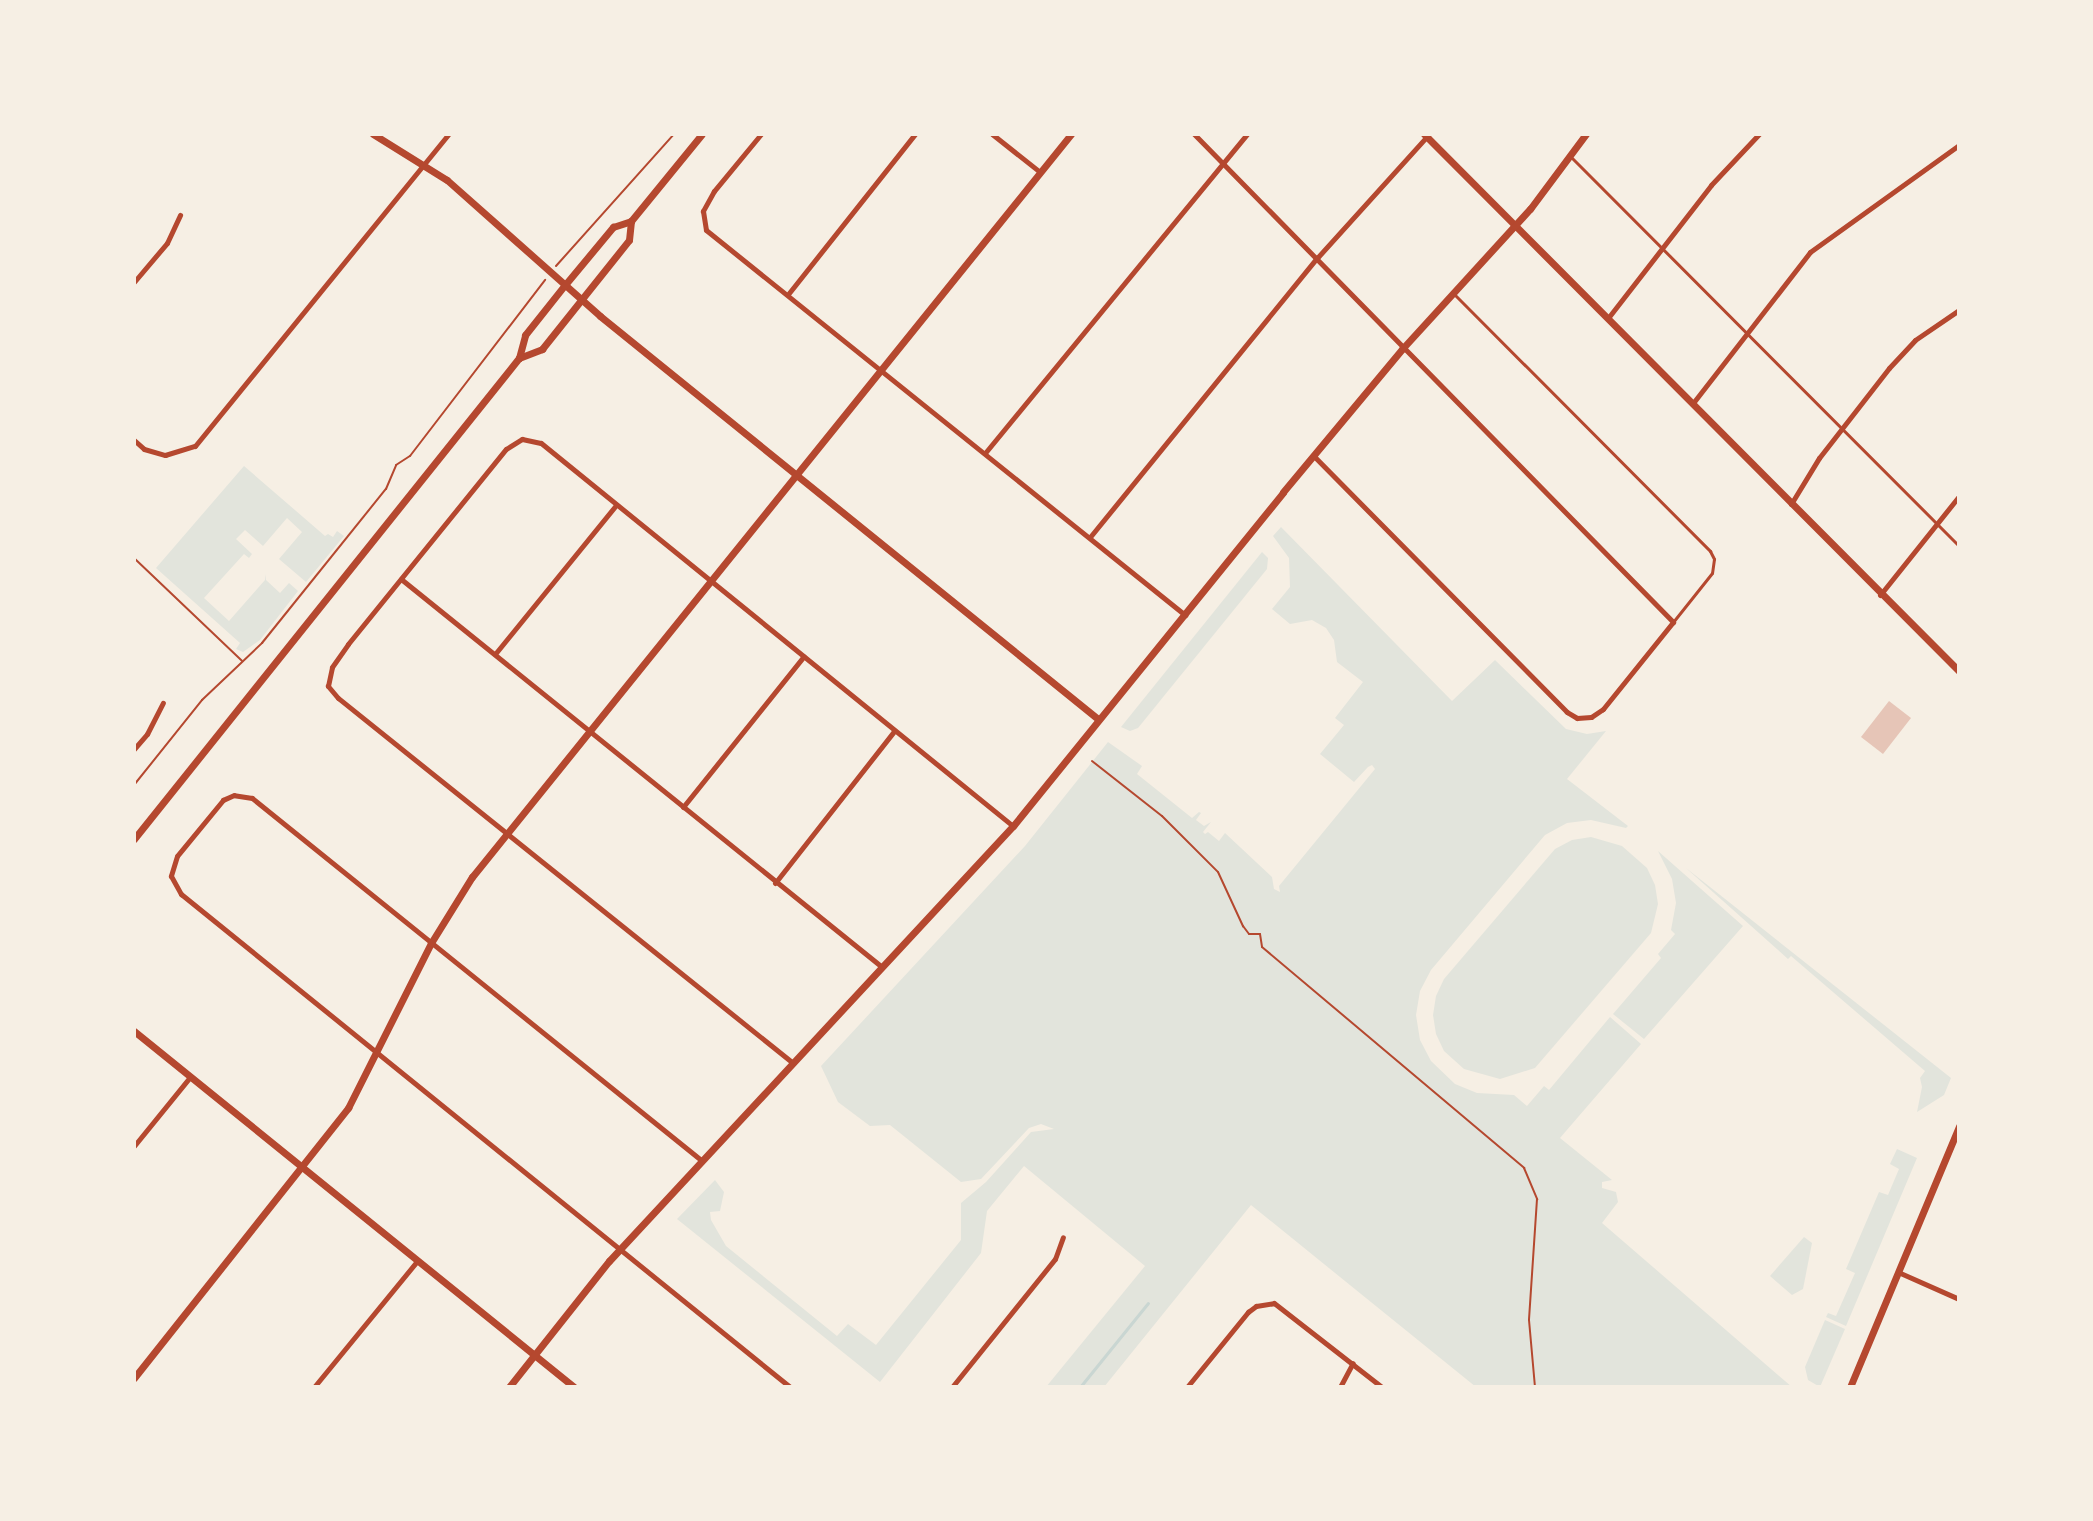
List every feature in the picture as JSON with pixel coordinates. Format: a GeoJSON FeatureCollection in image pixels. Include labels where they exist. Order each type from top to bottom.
{"type":"FeatureCollection","features":[{"type":"Feature","properties":{"kind":"street"},"geometry":{"type":"LineString","coordinates":[[373,134],[425,165],[462,192],[564,286],[1098,719]]}},
{"type":"Feature","properties":{"kind":"street"},"geometry":{"type":"LineString","coordinates":[[134,440],[144,449],[165,455],[195,446],[449,134]]}},
{"type":"Feature","properties":{"kind":"street"},"geometry":{"type":"LineString","coordinates":[[134,839],[519,358],[525,335],[564,286],[613,227],[631,221],[702,134]]}},
{"type":"Feature","properties":{"kind":"street"},"geometry":{"type":"LineString","coordinates":[[761,134],[714,191],[703,211],[706,230],[789,293],[1185,615]]}},
{"type":"Feature","properties":{"kind":"street"},"geometry":{"type":"LineString","coordinates":[[789,293],[915,134]]}},
{"type":"Feature","properties":{"kind":"street"},"geometry":{"type":"LineString","coordinates":[[992,134],[1040,172]]}},
{"type":"Feature","properties":{"kind":"street"},"geometry":{"type":"LineString","coordinates":[[134,1378],[348,1108],[450,907],[1071,134]]}},
{"type":"Feature","properties":{"kind":"street"},"geometry":{"type":"LineString","coordinates":[[1194,134],[1673,622],[1603,709],[1591,717],[1577,718],[1567,712],[1314,456]]}},
{"type":"Feature","properties":{"kind":"street"},"geometry":{"type":"LineString","coordinates":[[985,453],[1247,134]]}},
{"type":"Feature","properties":{"kind":"street"},"geometry":{"type":"LineString","coordinates":[[509,1387],[620,1249],[1013,826],[1402,349],[1515,224],[1586,134]]}},
{"type":"Feature","properties":{"kind":"street"},"geometry":{"type":"LineString","coordinates":[[1608,318],[1711,185],[1759,134]]}},
{"type":"Feature","properties":{"kind":"street"},"geometry":{"type":"LineString","coordinates":[[1090,537],[1317,258],[1427,135],[1880,595],[1959,671]]}},
{"type":"Feature","properties":{"kind":"street"},"geometry":{"type":"LineString","coordinates":[[1692,404],[1810,252],[1959,145]]}},
{"type":"Feature","properties":{"kind":"street"},"geometry":{"type":"LineString","coordinates":[[134,282],[167,243],[180,215]]}},
{"type":"Feature","properties":{"kind":"street"},"geometry":{"type":"LineString","coordinates":[[519,358],[542,349],[629,240],[631,221]]}},
{"type":"Feature","properties":{"kind":"street"},"geometry":{"type":"LineString","coordinates":[[1791,504],[1842,428],[1899,356],[1959,310]]}},
{"type":"Feature","properties":{"kind":"street"},"geometry":{"type":"LineString","coordinates":[[793,1063],[338,698],[328,686],[332,667],[506,449],[522,439],[541,443],[1013,826]]}},
{"type":"Feature","properties":{"kind":"street"},"geometry":{"type":"LineString","coordinates":[[1880,595],[1959,496]]}},
{"type":"Feature","properties":{"kind":"street"},"geometry":{"type":"LineString","coordinates":[[495,654],[616,505]]}},
{"type":"Feature","properties":{"kind":"street"},"geometry":{"type":"LineString","coordinates":[[401,579],[884,968]]}},
{"type":"Feature","properties":{"kind":"street"},"geometry":{"type":"LineString","coordinates":[[683,807],[804,656]]}},
{"type":"Feature","properties":{"kind":"street"},"geometry":{"type":"LineString","coordinates":[[134,749],[147,734],[163,703]]}},
{"type":"Feature","properties":{"kind":"street"},"geometry":{"type":"LineString","coordinates":[[775,883],[894,731]]}},
{"type":"Feature","properties":{"kind":"street"},"geometry":{"type":"LineString","coordinates":[[701,1160],[243,795],[223,800],[177,856],[171,876],[181,894],[790,1387]]}},
{"type":"Feature","properties":{"kind":"street"},"geometry":{"type":"LineString","coordinates":[[134,1031],[574,1387]]}},
{"type":"Feature","properties":{"kind":"street"},"geometry":{"type":"LineString","coordinates":[[134,1146],[190,1077]]}},
{"type":"Feature","properties":{"kind":"street"},"geometry":{"type":"LineString","coordinates":[[1850,1387],[1897,1272],[1955,1146],[1959,1126]]}},
{"type":"Feature","properties":{"kind":"street"},"geometry":{"type":"LineString","coordinates":[[952,1387],[1055,1259],[1063,1237]]}},
{"type":"Feature","properties":{"kind":"street"},"geometry":{"type":"LineString","coordinates":[[314,1387],[417,1261]]}},
{"type":"Feature","properties":{"kind":"street"},"geometry":{"type":"LineString","coordinates":[[1897,1272],[1959,1299]]}},
{"type":"Feature","properties":{"kind":"street"},"geometry":{"type":"LineString","coordinates":[[1187,1387],[1256,1306],[1274,1303],[1382,1387]]}},
{"type":"Feature","properties":{"kind":"street"},"geometry":{"type":"LineString","coordinates":[[1340,1387],[1353,1363]]}},
{"type":"Feature","properties":{"kind":"lane"},"geometry":{"type":"LineString","coordinates":[[1569,156],[1959,546]]}},
{"type":"Feature","properties":{"kind":"lane"},"geometry":{"type":"LineString","coordinates":[[1453,293],[1710,551],[1714,559],[1712,573],[1673,622]]}},
{"type":"Feature","properties":{"kind":"path"},"geometry":{"type":"LineString","coordinates":[[551,273],[674,134]]}},
{"type":"Feature","properties":{"kind":"path"},"geometry":{"type":"LineString","coordinates":[[134,785],[202,700],[262,643],[386,489],[396,465],[410,456],[541,284]]}},
{"type":"Feature","properties":{"kind":"path"},"geometry":{"type":"LineString","coordinates":[[134,558],[242,661]]}},
{"type":"Feature","properties":{"kind":"path"},"geometry":{"type":"LineString","coordinates":[[1092,761],[1162,816],[1218,872],[1249,934],[1262,936],[1262,947],[1524,1168],[1537,1199],[1529,1320],[1535,1387]]}},
{"type":"Feature","properties":{"kind":"shaded area"},"geometry":{"type":"Polygon","coordinates":[[[244,466],[325,536],[333,537],[337,531],[344,536],[306,582],[279,559],[302,532],[287,518],[263,546],[245,530],[236,539],[252,554],[249,558],[244,554],[204,598],[229,621],[265,580],[265,574],[266,580],[280,593],[289,583],[298,591],[260,640],[243,652],[236,649],[240,643],[156,568],[244,466]]]}},
{"type":"Feature","properties":{"kind":"shaded area"},"geometry":{"type":"Polygon","coordinates":[[[1281,527],[1452,701],[1495,660],[1566,729],[1587,734],[1606,731],[1567,779],[1628,826],[1591,820],[1567,823],[1545,835],[1431,970],[1420,991],[1416,1015],[1420,1040],[1431,1061],[1455,1084],[1477,1093],[1514,1095],[1527,1106],[1544,1086],[1549,1090],[1610,1017],[1641,1044],[1560,1138],[1612,1180],[1602,1182],[1602,1188],[1616,1192],[1618,1202],[1602,1223],[1792,1387],[1476,1387],[1251,1205],[1104,1387],[1046,1387],[1145,1266],[1024,1166],[987,1211],[981,1253],[880,1382],[677,1219],[715,1180],[724,1192],[720,1211],[710,1212],[711,1220],[726,1246],[837,1336],[848,1324],[876,1345],[961,1240],[961,1203],[986,1182],[1031,1132],[1054,1129],[1041,1124],[1029,1128],[981,1179],[961,1182],[890,1125],[870,1126],[838,1102],[821,1066],[1025,846],[1108,742],[1142,766],[1137,774],[1192,818],[1199,812],[1196,820],[1204,826],[1211,822],[1203,832],[1205,834],[1208,832],[1219,841],[1225,833],[1272,877],[1274,889],[1280,892],[1279,886],[1375,769],[1372,765],[1368,767],[1354,782],[1320,754],[1344,725],[1335,718],[1363,682],[1337,662],[1334,640],[1326,628],[1312,620],[1290,624],[1272,609],[1290,587],[1289,558],[1273,536],[1281,527]]]}},
{"type":"Feature","properties":{"kind":"shaded area"},"geometry":{"type":"Polygon","coordinates":[[[1262,552],[1268,558],[1267,569],[1138,728],[1130,731],[1121,727],[1262,552]]]}},
{"type":"Feature","properties":{"kind":"shaded area"},"geometry":{"type":"Polygon","coordinates":[[[1591,837],[1622,846],[1647,868],[1655,885],[1658,904],[1651,933],[1535,1068],[1500,1079],[1464,1069],[1444,1051],[1436,1034],[1433,1015],[1436,996],[1444,979],[1555,849],[1572,840],[1591,837]]]}},
{"type":"Feature","properties":{"kind":"shaded area"},"geometry":{"type":"Polygon","coordinates":[[[1658,851],[1743,926],[1644,1039],[1613,1014],[1661,958],[1658,954],[1675,934],[1671,930],[1676,903],[1672,879],[1658,851]]]}},
{"type":"Feature","properties":{"kind":"shaded area"},"geometry":{"type":"Polygon","coordinates":[[[1686,868],[1951,1078],[1944,1095],[1917,1112],[1922,1087],[1920,1078],[1925,1071],[1791,956],[1788,959],[1686,868]]]}},
{"type":"Feature","properties":{"kind":"shaded area"},"geometry":{"type":"Polygon","coordinates":[[[1897,1149],[1917,1158],[1846,1326],[1826,1317],[1828,1313],[1836,1316],[1855,1273],[1846,1269],[1879,1192],[1888,1195],[1899,1169],[1890,1164],[1897,1149]]]}},
{"type":"Feature","properties":{"kind":"shaded area"},"geometry":{"type":"Polygon","coordinates":[[[1804,1237],[1812,1243],[1803,1289],[1792,1295],[1770,1276],[1804,1237]]]}},
{"type":"Feature","properties":{"kind":"shaded area"},"geometry":{"type":"Polygon","coordinates":[[[1825,1320],[1845,1329],[1820,1387],[1808,1380],[1805,1367],[1825,1320]]]}},
{"type":"Feature","properties":{"kind":"building"},"geometry":{"type":"Polygon","coordinates":[[[1889,701],[1911,718],[1883,754],[1861,737],[1889,701]]]}},
{"type":"Feature","properties":{"kind":"waterway"},"geometry":{"type":"LineString","coordinates":[[1080,1387],[1148,1303]]}}]}
